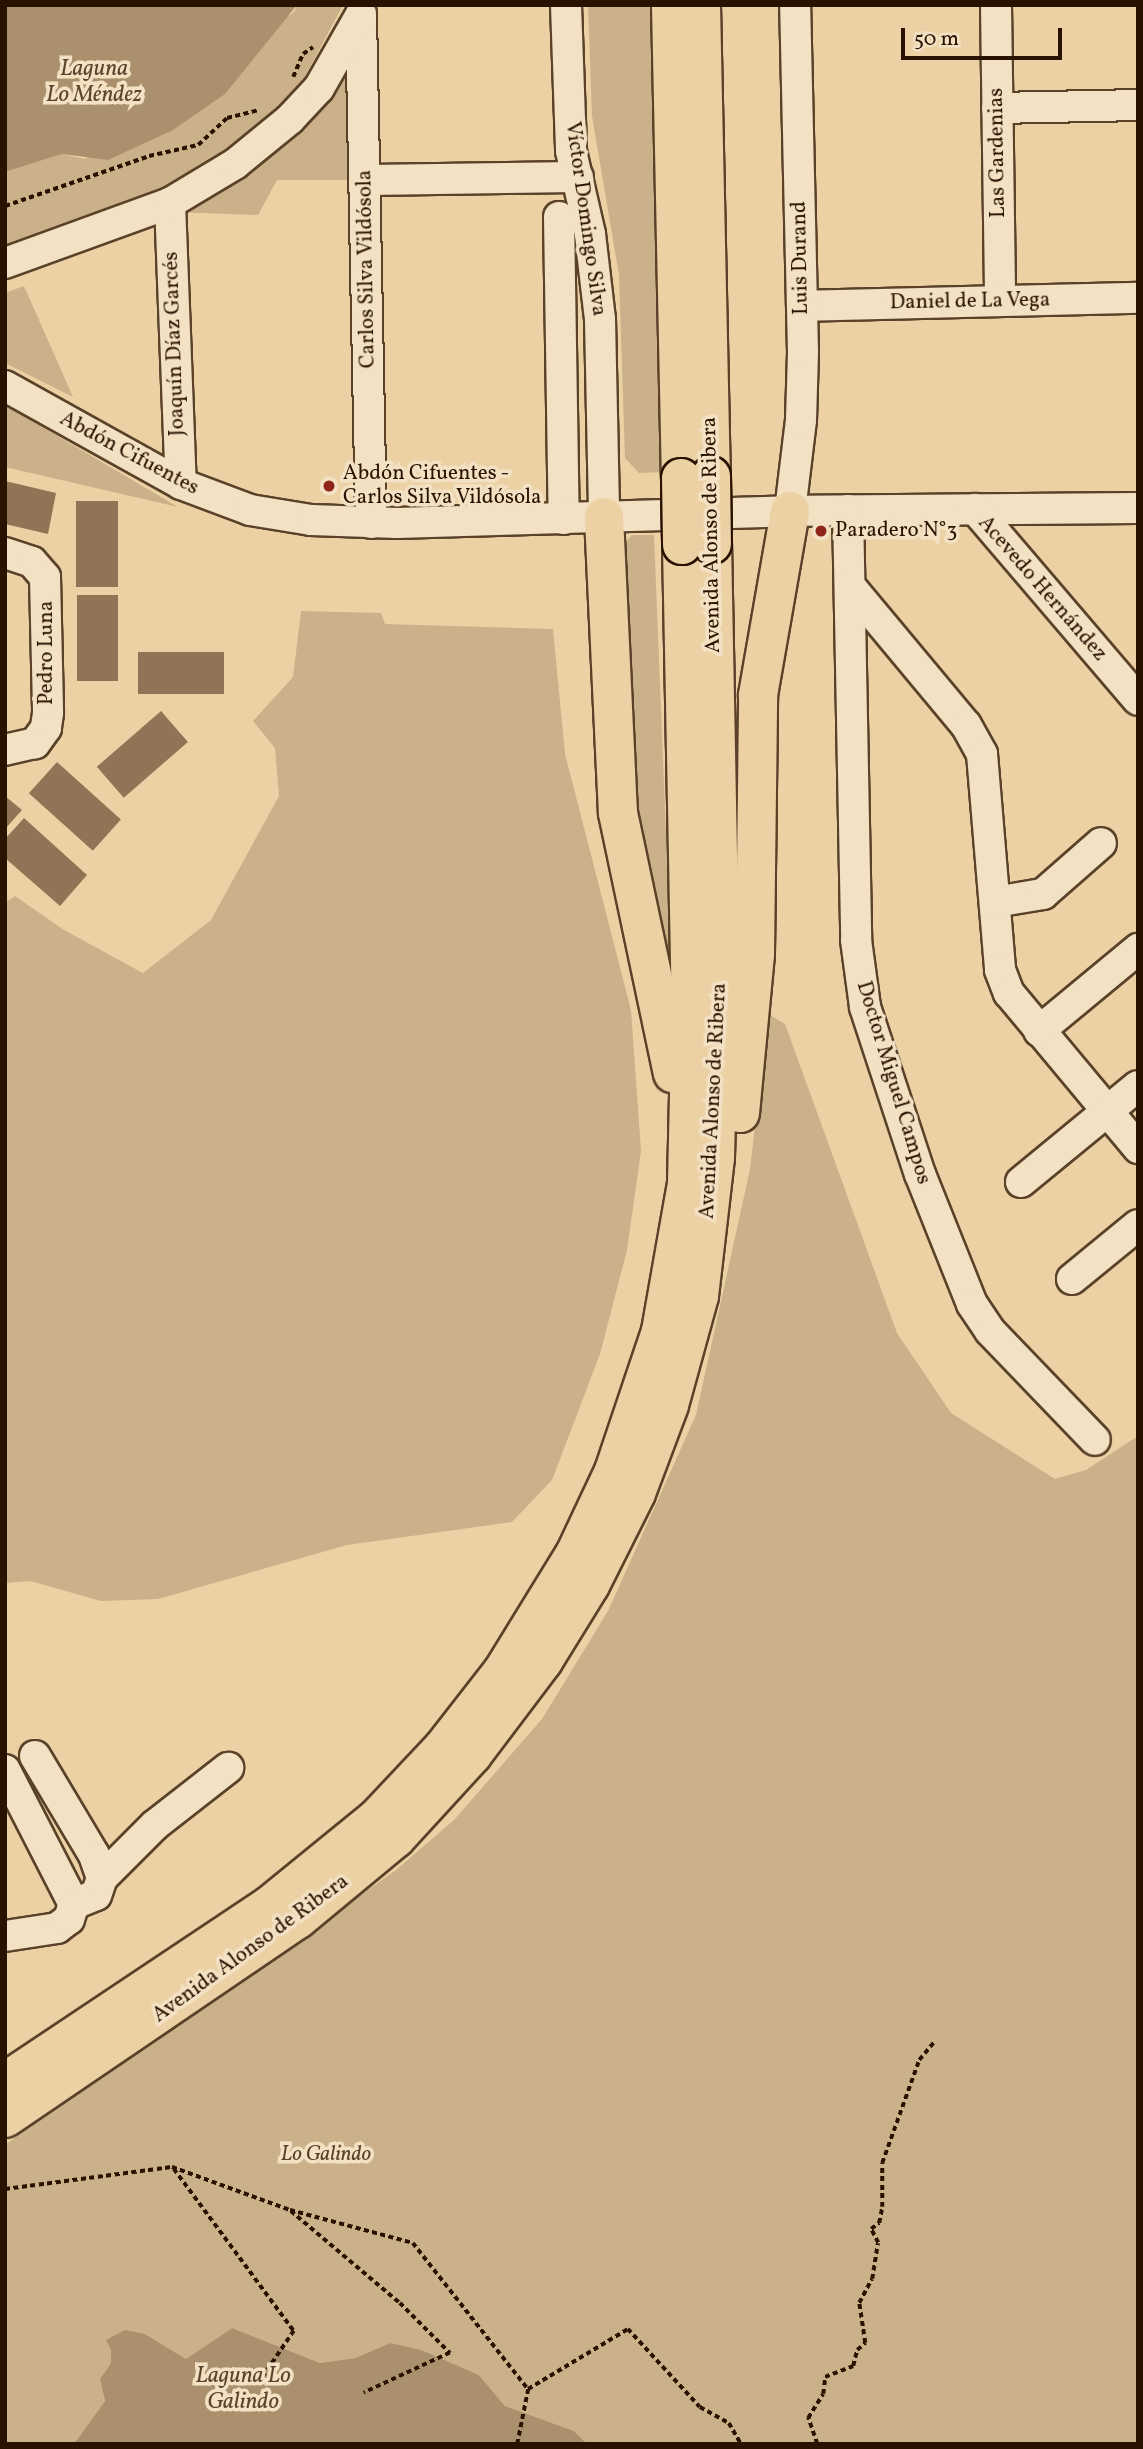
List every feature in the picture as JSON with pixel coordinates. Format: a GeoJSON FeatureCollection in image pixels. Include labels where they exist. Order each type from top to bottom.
{"type":"FeatureCollection","features":[{"type":"Feature","properties":{"kind":"highway","name":"Avenida Alonso de Ribera"},"geometry":{"type":"LineString","coordinates":[[671,5],[696,477]]}},
{"type":"Feature","properties":{"kind":"highway","name":"Avenida Alonso de Ribera"},"geometry":{"type":"LineString","coordinates":[[5,2082],[248,1921],[346,1846],[443,1748],[503,1671],[575,1554],[630,1430],[673,1280],[687,1183],[697,544],[701,5]]}},
{"type":"Feature","properties":{"kind":"highway"},"geometry":{"type":"LineString","coordinates":[[699,1296],[714,1253],[733,1168],[749,1035],[755,942],[758,695],[790,511]]}},
{"type":"Feature","properties":{"kind":"highway"},"geometry":{"type":"LineString","coordinates":[[604,517],[618,813],[662,1011],[687,1183]]}},
{"type":"Feature","properties":{"kind":"highway","name":"Avenida Alonso de Ribera"},"geometry":{"type":"LineString","coordinates":[[5,2118],[298,1919],[396,1838],[464,1765],[543,1661],[614,1539],[661,1432],[699,1296],[712,1201],[719,1050],[697,544]]}},
{"type":"Feature","properties":{"kind":"street","name":"Víctor Domingo Silva"},"geometry":{"type":"LineString","coordinates":[[566,5],[569,121],[599,309],[604,517]]}},
{"type":"Feature","properties":{"kind":"street","name":"Luis Durand"},"geometry":{"type":"LineString","coordinates":[[790,511],[801,419],[802,306],[795,5]]}},
{"type":"Feature","properties":{"kind":"street","name":"Las Gardenias"},"geometry":{"type":"LineString","coordinates":[[996,5],[1000,301]]}},
{"type":"Feature","properties":{"kind":"street"},"geometry":{"type":"LineString","coordinates":[[5,263],[170,203],[235,164],[290,119],[319,88],[343,50],[363,10]]}},
{"type":"Feature","properties":{"kind":"street","name":"Carlos Silva Vildósola"},"geometry":{"type":"LineString","coordinates":[[363,10],[370,523]]}},
{"type":"Feature","properties":{"kind":"street"},"geometry":{"type":"LineString","coordinates":[[998,108],[1138,105]]}},
{"type":"Feature","properties":{"kind":"street"},"geometry":{"type":"LineString","coordinates":[[366,180],[578,177]]}},
{"type":"Feature","properties":{"kind":"street","name":"Joaquín Díaz Garcés"},"geometry":{"type":"LineString","coordinates":[[170,203],[181,484]]}},
{"type":"Feature","properties":{"kind":"street","name":"Víctor Domingo Silva"},"geometry":{"type":"LineString","coordinates":[[559,217],[564,519]]}},
{"type":"Feature","properties":{"kind":"street","name":"Daniel de La Vega"},"geometry":{"type":"LineString","coordinates":[[802,306],[1138,298]]}},
{"type":"Feature","properties":{"kind":"street","name":"Abdón Cifuentes"},"geometry":{"type":"LineString","coordinates":[[5,386],[181,484],[227,503],[281,516],[370,523],[790,511],[1138,508]]}},
{"type":"Feature","properties":{"kind":"street","name":"Acevedo Hernández"},"geometry":{"type":"LineString","coordinates":[[975,509],[1138,700]]}},
{"type":"Feature","properties":{"kind":"street","name":"Doctor Miguel Campos"},"geometry":{"type":"LineString","coordinates":[[848,510],[856,940],[868,1017],[920,1174],[972,1304],[990,1331],[1094,1440]]}},
{"type":"Feature","properties":{"kind":"street","name":"Pedro Luna"},"geometry":{"type":"LineString","coordinates":[[5,553],[33,562],[45,578],[48,713],[46,728],[35,743],[5,750]]}},
{"type":"Feature","properties":{"kind":"street"},"geometry":{"type":"LineString","coordinates":[[850,586],[975,739],[986,770],[1003,982],[1040,1031],[1138,1148]]}},
{"type":"Feature","properties":{"kind":"street"},"geometry":{"type":"LineString","coordinates":[[995,902],[1043,894],[1101,843]]}},
{"type":"Feature","properties":{"kind":"street"},"geometry":{"type":"LineString","coordinates":[[1040,1031],[1138,949]]}},
{"type":"Feature","properties":{"kind":"street"},"geometry":{"type":"LineString","coordinates":[[1021,1182],[1138,1086]]}},
{"type":"Feature","properties":{"kind":"street"},"geometry":{"type":"LineString","coordinates":[[1072,1279],[1138,1225]]}},
{"type":"Feature","properties":{"kind":"street"},"geometry":{"type":"LineString","coordinates":[[35,1756],[94,1855],[102,1878]]}},
{"type":"Feature","properties":{"kind":"street"},"geometry":{"type":"LineString","coordinates":[[74,1904],[96,1895],[102,1878],[155,1825],[228,1768]]}},
{"type":"Feature","properties":{"kind":"street"},"geometry":{"type":"LineString","coordinates":[[5,1770],[74,1904],[69,1919],[57,1928],[5,1936]]}},
{"type":"Feature","properties":{"kind":"path"},"geometry":{"type":"LineString","coordinates":[[290,83],[309,48],[343,50]]}},
{"type":"Feature","properties":{"kind":"path"},"geometry":{"type":"LineString","coordinates":[[5,206],[149,156],[198,145],[227,118],[269,105]]}},
{"type":"Feature","properties":{"kind":"path"},"geometry":{"type":"LineString","coordinates":[[817,2444],[808,2418],[823,2394],[825,2377],[853,2366],[857,2350],[866,2343],[859,2303],[872,2279],[878,2243],[871,2229],[879,2223],[882,2207],[882,2164],[919,2060],[934,2042]]}},
{"type":"Feature","properties":{"kind":"path"},"geometry":{"type":"LineString","coordinates":[[5,2189],[173,2167],[289,2210],[413,2243],[527,2389],[517,2444]]}},
{"type":"Feature","properties":{"kind":"path"},"geometry":{"type":"LineString","coordinates":[[173,2167],[293,2331],[262,2378]]}},
{"type":"Feature","properties":{"kind":"path"},"geometry":{"type":"LineString","coordinates":[[289,2210],[400,2303],[450,2353],[364,2393]]}},
{"type":"Feature","properties":{"kind":"path"},"geometry":{"type":"LineString","coordinates":[[527,2389],[628,2329],[700,2407],[730,2423],[741,2444]]}},
{"type":"Feature","properties":{"kind":"green space"},"geometry":{"type":"Polygon","coordinates":[[[297,5],[343,5],[294,97],[250,139],[176,183],[5,248],[5,172],[62,154],[85,159],[294,12],[297,5]]]}},
{"type":"Feature","properties":{"kind":"green space"},"geometry":{"type":"Polygon","coordinates":[[[588,5],[652,5],[664,472],[639,473],[625,458],[619,275],[592,116],[588,5]]]}},
{"type":"Feature","properties":{"kind":"green space"},"geometry":{"type":"Polygon","coordinates":[[[350,65],[358,180],[277,180],[258,215],[173,212],[252,170],[282,148],[350,65]]]}},
{"type":"Feature","properties":{"kind":"green space"},"geometry":{"type":"Polygon","coordinates":[[[24,286],[73,397],[5,363],[5,293],[24,286]]]}},
{"type":"Feature","properties":{"kind":"green space"},"geometry":{"type":"Polygon","coordinates":[[[5,405],[178,507],[5,467],[5,405]]]}},
{"type":"Feature","properties":{"kind":"green space"},"geometry":{"type":"Polygon","coordinates":[[[632,535],[654,535],[672,984],[632,846],[619,550],[632,535]]]}},
{"type":"Feature","properties":{"kind":"green space"},"geometry":{"type":"Polygon","coordinates":[[[301,611],[381,613],[385,624],[553,629],[565,754],[631,1010],[641,1151],[627,1250],[600,1354],[552,1480],[512,1522],[347,1545],[158,1599],[101,1601],[30,1581],[5,1583],[5,903],[15,896],[64,930],[143,973],[211,920],[279,796],[275,748],[253,721],[293,677],[301,611]]]}},
{"type":"Feature","properties":{"kind":"green space","name":"Lo Galindo"},"geometry":{"type":"Polygon","coordinates":[[[768,1014],[785,1024],[897,1333],[951,1413],[1055,1479],[1086,1470],[1138,1436],[1138,2444],[587,2444],[574,2431],[505,2406],[479,2375],[390,2343],[355,2358],[320,2363],[232,2328],[186,2359],[145,2334],[107,2340],[111,2350],[111,2363],[100,2379],[105,2401],[74,2444],[5,2444],[5,2145],[396,1870],[454,1820],[542,1719],[608,1611],[696,1415],[750,1169],[768,1014]]]}},
{"type":"Feature","properties":{"kind":"water","name":"Laguna Lo Méndez"},"geometry":{"type":"Polygon","coordinates":[[[5,5],[297,5],[225,94],[173,130],[108,160],[62,154],[5,172],[5,5]]]}},
{"type":"Feature","properties":{"kind":"water","name":"Laguna Lo Galindo"},"geometry":{"type":"Polygon","coordinates":[[[232,2328],[320,2363],[355,2358],[390,2343],[421,2350],[479,2375],[505,2406],[574,2431],[587,2444],[74,2444],[105,2401],[100,2379],[111,2363],[111,2350],[106,2340],[125,2330],[145,2334],[186,2359],[232,2328]]]}},
{"type":"Feature","properties":{"kind":"building"},"geometry":{"type":"Polygon","coordinates":[[[5,481],[56,493],[48,534],[5,524],[5,481]]]}},
{"type":"Feature","properties":{"kind":"building"},"geometry":{"type":"Polygon","coordinates":[[[76,501],[118,501],[118,587],[76,587],[76,501]]]}},
{"type":"Feature","properties":{"kind":"building"},"geometry":{"type":"Polygon","coordinates":[[[77,595],[118,595],[118,681],[77,681],[77,595]]]}},
{"type":"Feature","properties":{"kind":"building"},"geometry":{"type":"Polygon","coordinates":[[[138,652],[224,652],[224,694],[138,694],[138,652]]]}},
{"type":"Feature","properties":{"kind":"building"},"geometry":{"type":"Polygon","coordinates":[[[161,711],[188,742],[124,798],[97,767],[161,711]]]}},
{"type":"Feature","properties":{"kind":"building"},"geometry":{"type":"Polygon","coordinates":[[[57,762],[121,820],[93,851],[29,793],[57,762]]]}},
{"type":"Feature","properties":{"kind":"building"},"geometry":{"type":"Polygon","coordinates":[[[5,796],[22,810],[5,829],[5,796]]]}},
{"type":"Feature","properties":{"kind":"building"},"geometry":{"type":"Polygon","coordinates":[[[24,818],[87,875],[60,906],[5,858],[5,839],[24,818]]]}},
{"type":"Feature","properties":{"kind":"place","name":"Abdón Cifuentes - Carlos Silva Vildósola"},"geometry":{"type":"Point","coordinates":[329,486]}},
{"type":"Feature","properties":{"kind":"place","name":"Paradero N°3"},"geometry":{"type":"Point","coordinates":[821,531]}}]}
